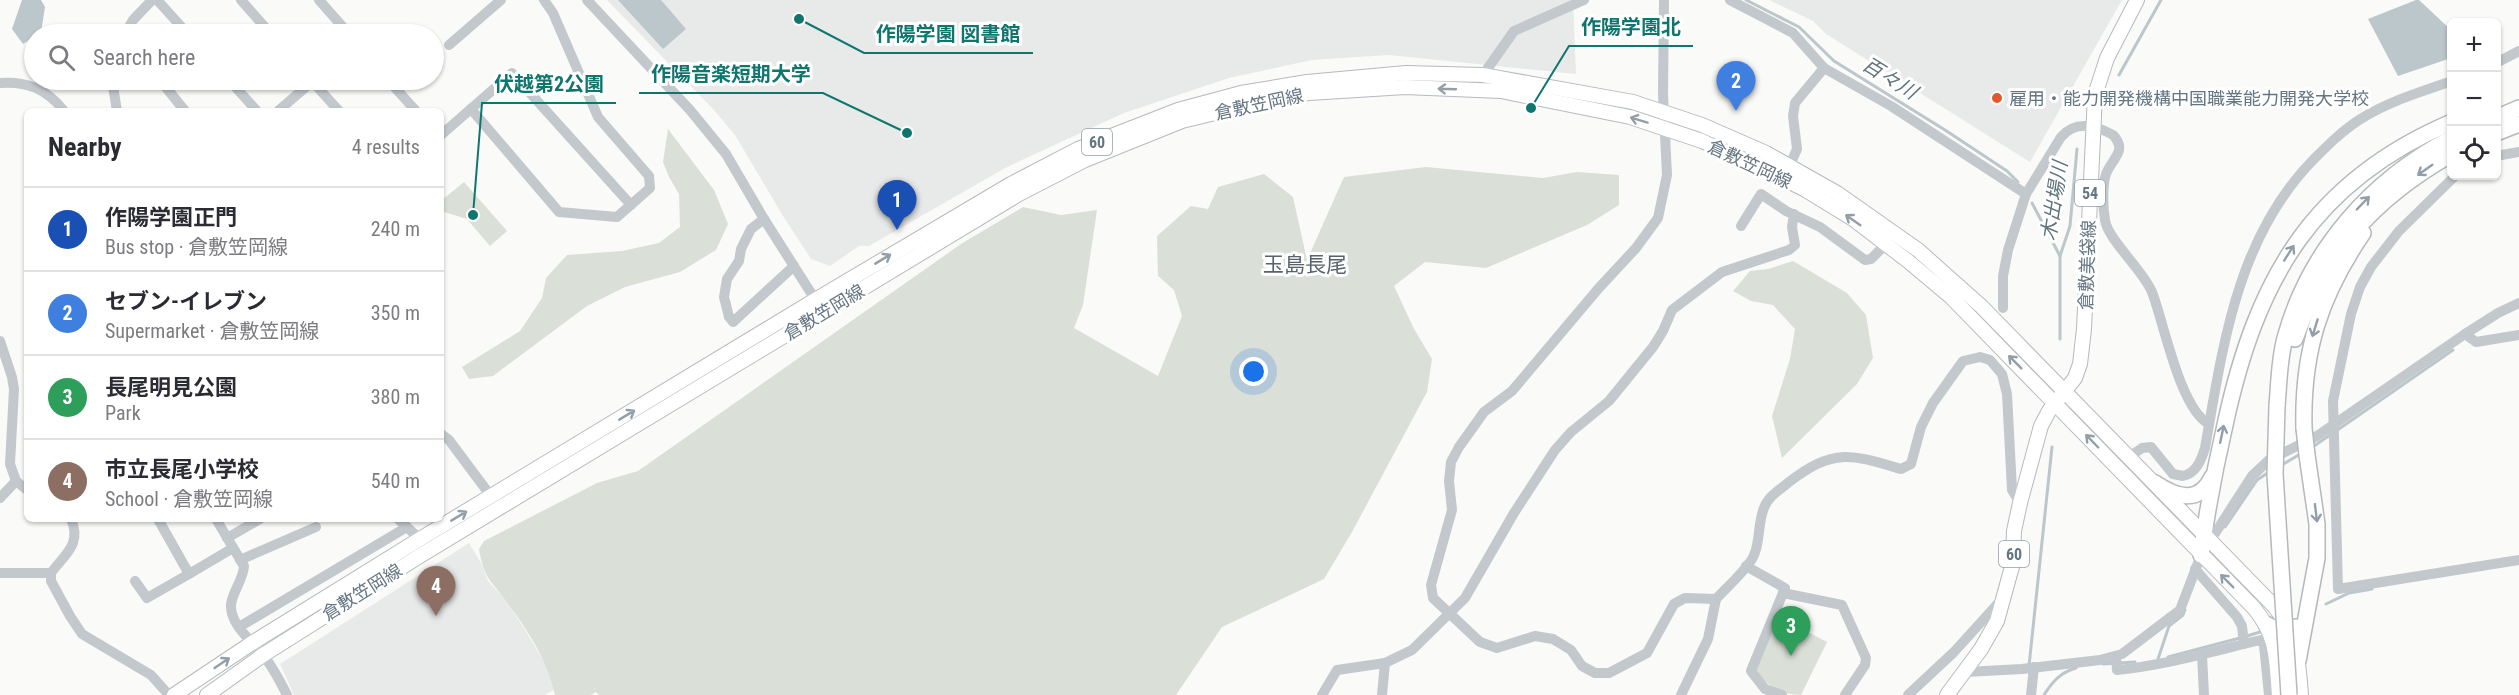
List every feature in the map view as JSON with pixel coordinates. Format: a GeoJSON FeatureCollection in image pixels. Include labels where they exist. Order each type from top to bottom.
{"type":"FeatureCollection","features":[{"type":"Feature","properties":{"kind":"highway"},"geometry":{"type":"LineString","coordinates":[[2501,106],[2519,102]]}},
{"type":"Feature","properties":{"kind":"highway"},"geometry":{"type":"LineString","coordinates":[[2501,116],[2519,108]]}},
{"type":"Feature","properties":{"kind":"highway"},"geometry":{"type":"LineString","coordinates":[[2198,562],[2207,536],[2214,473],[2237,370],[2262,302],[2286,257],[2319,213],[2362,173],[2409,142],[2447,124]]}},
{"type":"Feature","properties":{"kind":"highway"},"geometry":{"type":"LineString","coordinates":[[2501,131],[2519,124]]}},
{"type":"Feature","properties":{"kind":"highway"},"geometry":{"type":"LineString","coordinates":[[2289,695],[2274,474],[2280,366],[2285,339],[2301,294],[2321,255],[2347,220],[2378,188],[2417,158],[2447,140]]}},
{"type":"Feature","properties":{"kind":"highway"},"geometry":{"type":"LineString","coordinates":[[2277,406],[2294,342],[2319,281],[2357,227],[2399,189],[2447,157]]}},
{"type":"Feature","properties":{"kind":"highway"},"geometry":{"type":"LineString","coordinates":[[2298,661],[2315,575],[2317,541],[2304,428],[2305,375],[2314,330],[2322,307],[2352,249],[2377,213],[2399,189]]}},
{"type":"Feature","properties":{"kind":"highway"},"geometry":{"type":"LineString","coordinates":[[2155,483],[2174,495],[2188,497],[2201,492],[2214,473]]}},
{"type":"Feature","properties":{"kind":"highway"},"geometry":{"type":"LineString","coordinates":[[2266,624],[2280,630],[2290,630],[2302,622],[2307,613]]}},
{"type":"Feature","properties":{"kind":"main road","name":"倉敷美袋線"},"geometry":{"type":"LineString","coordinates":[[2056,404],[2067,392],[2075,378],[2083,348],[2095,95],[2102,69],[2137,0]]}},
{"type":"Feature","properties":{"kind":"main road","name":"倉敷笠岡線"},"geometry":{"type":"LineString","coordinates":[[207,695],[263,655],[495,501],[815,300],[1021,178],[1078,149],[1178,110],[1241,93],[1307,82],[1406,73],[1483,75],[1634,102],[1709,128],[1790,165],[1861,209],[1918,250],[1982,307],[2067,392]]}},
{"type":"Feature","properties":{"kind":"main road","name":"倉敷笠岡線"},"geometry":{"type":"LineString","coordinates":[[174,695],[252,643],[420,539],[495,501],[824,313],[1019,194],[1076,165],[1182,121],[1309,93],[1405,87],[1501,92],[1630,117],[1702,141],[1784,178],[1829,204],[1886,244],[1952,298],[2056,404]]}},
{"type":"Feature","properties":{"kind":"main road"},"geometry":{"type":"LineString","coordinates":[[2067,392],[2274,606],[2290,630],[2298,661],[2301,695]]}},
{"type":"Feature","properties":{"kind":"main road"},"geometry":{"type":"LineString","coordinates":[[2056,404],[2198,562],[2246,600],[2266,624],[2274,643],[2279,695]]}},
{"type":"Feature","properties":{"kind":"main road","name":"60"},"geometry":{"type":"LineString","coordinates":[[1947,695],[1965,672],[1997,621],[2013,563],[2014,531],[2020,503],[2041,426],[2044,418],[2056,404]]}},
{"type":"Feature","properties":{"kind":"street"},"geometry":{"type":"LineString","coordinates":[[130,24],[154,0],[176,24]]}},
{"type":"Feature","properties":{"kind":"street"},"geometry":{"type":"LineString","coordinates":[[241,0],[262,24]]}},
{"type":"Feature","properties":{"kind":"street"},"geometry":{"type":"LineString","coordinates":[[319,0],[340,24]]}},
{"type":"Feature","properties":{"kind":"street"},"geometry":{"type":"LineString","coordinates":[[449,45],[501,0]]}},
{"type":"Feature","properties":{"kind":"street"},"geometry":{"type":"LineString","coordinates":[[471,109],[559,212],[617,217],[650,188],[649,176],[598,117],[553,13],[544,0]]}},
{"type":"Feature","properties":{"kind":"street"},"geometry":{"type":"LineString","coordinates":[[587,0],[705,128],[726,154],[824,313]]}},
{"type":"Feature","properties":{"kind":"street"},"geometry":{"type":"LineString","coordinates":[[1483,75],[1514,31],[1584,0]]}},
{"type":"Feature","properties":{"kind":"street"},"geometry":{"type":"LineString","coordinates":[[1664,0],[1664,111],[1667,175],[1658,218],[1636,248],[1598,289],[1512,391],[1484,412],[1451,462],[1449,481],[1452,510],[1431,585],[1433,598],[1480,642],[1497,648],[1535,636],[1553,639],[1571,650],[1582,666],[1595,673],[1610,673],[1647,653],[1674,604],[1685,598],[1716,599]]}},
{"type":"Feature","properties":{"kind":"street"},"geometry":{"type":"LineString","coordinates":[[1730,0],[1793,33],[1824,68],[1891,106],[2025,194]]}},
{"type":"Feature","properties":{"kind":"street"},"geometry":{"type":"LineString","coordinates":[[2501,60],[2519,51]]}},
{"type":"Feature","properties":{"kind":"street"},"geometry":{"type":"LineString","coordinates":[[1790,165],[1797,149],[1792,110],[1795,103],[1824,68]]}},
{"type":"Feature","properties":{"kind":"street"},"geometry":{"type":"LineString","coordinates":[[444,132],[512,73],[631,205]]}},
{"type":"Feature","properties":{"kind":"street"},"geometry":{"type":"LineString","coordinates":[[0,83],[24,83]]}},
{"type":"Feature","properties":{"kind":"street"},"geometry":{"type":"LineString","coordinates":[[2130,457],[2142,448],[2151,447],[2173,474],[2188,475],[2202,458],[2220,358],[2240,282],[2257,238],[2276,205],[2318,155],[2359,120],[2394,103],[2447,83]]}},
{"type":"Feature","properties":{"kind":"street"},"geometry":{"type":"LineString","coordinates":[[42,90],[62,108]]}},
{"type":"Feature","properties":{"kind":"street"},"geometry":{"type":"LineString","coordinates":[[113,90],[116,108]]}},
{"type":"Feature","properties":{"kind":"street"},"geometry":{"type":"LineString","coordinates":[[168,90],[183,108]]}},
{"type":"Feature","properties":{"kind":"street"},"geometry":{"type":"LineString","coordinates":[[238,90],[254,108]]}},
{"type":"Feature","properties":{"kind":"street"},"geometry":{"type":"LineString","coordinates":[[281,108],[301,90]]}},
{"type":"Feature","properties":{"kind":"street"},"geometry":{"type":"LineString","coordinates":[[321,90],[336,108]]}},
{"type":"Feature","properties":{"kind":"street"},"geometry":{"type":"LineString","coordinates":[[397,90],[413,108]]}},
{"type":"Feature","properties":{"kind":"street"},"geometry":{"type":"LineString","coordinates":[[2003,308],[2005,267],[2025,194],[2068,129],[2079,124],[2113,135],[2120,145],[2118,157],[2105,178],[2106,226],[2147,283],[2173,361],[2196,414],[2209,424]]}},
{"type":"Feature","properties":{"kind":"street"},"geometry":{"type":"LineString","coordinates":[[2501,155],[2519,152]]}},
{"type":"Feature","properties":{"kind":"street"},"geometry":{"type":"LineString","coordinates":[[2450,180],[2399,231],[2371,267],[2360,287],[2342,352],[2333,401],[2338,590],[2519,560]]}},
{"type":"Feature","properties":{"kind":"street"},"geometry":{"type":"LineString","coordinates":[[1741,226],[1761,194],[1794,214],[1820,226],[1865,260],[1871,259],[1886,244]]}},
{"type":"Feature","properties":{"kind":"street"},"geometry":{"type":"LineString","coordinates":[[1322,695],[1337,670],[1385,663],[1412,650],[1465,598],[1514,513],[1555,450],[1571,432],[1609,401],[1653,347],[1672,310],[1722,272],[1789,250],[1795,245],[1792,227],[1794,214]]}},
{"type":"Feature","properties":{"kind":"street"},"geometry":{"type":"LineString","coordinates":[[764,219],[751,229],[741,249],[739,261],[727,279],[724,297],[733,322],[794,266]]}},
{"type":"Feature","properties":{"kind":"street"},"geometry":{"type":"LineString","coordinates":[[2207,536],[2260,467],[2333,430],[2465,334],[2519,303]]}},
{"type":"Feature","properties":{"kind":"street"},"geometry":{"type":"LineString","coordinates":[[2465,334],[2476,342],[2519,335]]}},
{"type":"Feature","properties":{"kind":"street"},"geometry":{"type":"LineString","coordinates":[[0,341],[12,376],[10,464],[16,481],[24,488]]}},
{"type":"Feature","properties":{"kind":"street"},"geometry":{"type":"LineString","coordinates":[[1682,695],[1708,639],[1716,599],[1752,561],[1764,507],[1770,497],[1823,460],[1843,456],[1861,458],[1901,469],[1911,464],[1921,427],[1933,403],[1956,370],[1970,358],[1980,357],[1990,360],[2002,374],[2007,394],[2013,490],[2020,503]]}},
{"type":"Feature","properties":{"kind":"street"},"geometry":{"type":"LineString","coordinates":[[444,436],[495,501]]}},
{"type":"Feature","properties":{"kind":"street"},"geometry":{"type":"LineString","coordinates":[[0,498],[16,481]]}},
{"type":"Feature","properties":{"kind":"street"},"geometry":{"type":"LineString","coordinates":[[72,522],[76,531],[74,544],[51,573],[51,581],[70,616],[82,634],[151,675],[169,695]]}},
{"type":"Feature","properties":{"kind":"street"},"geometry":{"type":"LineString","coordinates":[[160,522],[189,574]]}},
{"type":"Feature","properties":{"kind":"street"},"geometry":{"type":"LineString","coordinates":[[218,522],[244,566],[231,606],[234,620],[263,655],[287,695]]}},
{"type":"Feature","properties":{"kind":"street"},"geometry":{"type":"LineString","coordinates":[[227,538],[255,522]]}},
{"type":"Feature","properties":{"kind":"street"},"geometry":{"type":"LineString","coordinates":[[402,522],[420,539]]}},
{"type":"Feature","properties":{"kind":"street"},"geometry":{"type":"LineString","coordinates":[[240,560],[316,526]]}},
{"type":"Feature","properties":{"kind":"street"},"geometry":{"type":"LineString","coordinates":[[239,627],[407,526]]}},
{"type":"Feature","properties":{"kind":"street"},"geometry":{"type":"LineString","coordinates":[[135,580],[147,598],[233,548]]}},
{"type":"Feature","properties":{"kind":"street"},"geometry":{"type":"LineString","coordinates":[[2198,562],[2237,617],[2242,626],[2244,639]]}},
{"type":"Feature","properties":{"kind":"street"},"geometry":{"type":"LineString","coordinates":[[1965,672],[2116,661],[2180,610],[2198,562]]}},
{"type":"Feature","properties":{"kind":"street"},"geometry":{"type":"LineString","coordinates":[[1746,566],[1783,585],[1783,593],[1751,671],[1766,689],[1782,695]]}},
{"type":"Feature","properties":{"kind":"street"},"geometry":{"type":"LineString","coordinates":[[0,573],[51,573]]}},
{"type":"Feature","properties":{"kind":"street"},"geometry":{"type":"LineString","coordinates":[[1783,593],[1842,605],[1866,658],[1865,665],[1845,695]]}},
{"type":"Feature","properties":{"kind":"street"},"geometry":{"type":"LineString","coordinates":[[1908,695],[1954,652],[2006,594]]}},
{"type":"Feature","properties":{"kind":"street"},"geometry":{"type":"LineString","coordinates":[[2116,661],[2117,670],[2142,667],[2202,656],[2244,639],[2261,640],[2264,645],[2268,695]]}},
{"type":"Feature","properties":{"kind":"street"},"geometry":{"type":"LineString","coordinates":[[2202,656],[2204,695]]}},
{"type":"Feature","properties":{"kind":"street"},"geometry":{"type":"LineString","coordinates":[[1382,695],[1385,663]]}},
{"type":"Feature","properties":{"kind":"street"},"geometry":{"type":"LineString","coordinates":[[2031,695],[2034,667]]}},
{"type":"Feature","properties":{"kind":"shaded area"},"geometry":{"type":"Polygon","coordinates":[[[22,0],[41,0],[45,7],[42,24],[24,24],[24,43],[12,29],[22,0]]]}},
{"type":"Feature","properties":{"kind":"shaded area"},"geometry":{"type":"Polygon","coordinates":[[[607,0],[1573,0],[1576,74],[1389,55],[1312,60],[1229,78],[1124,113],[1007,167],[869,246],[859,246],[830,266],[811,259],[735,135],[713,109],[607,0]]]}},
{"type":"Feature","properties":{"kind":"shaded area"},"geometry":{"type":"Polygon","coordinates":[[[618,0],[661,0],[686,29],[663,49],[618,0]]]}},
{"type":"Feature","properties":{"kind":"shaded area","name":"雇用・能力開発機構中国職業能力開発大学校"},"geometry":{"type":"Polygon","coordinates":[[[1769,0],[2122,0],[2030,162],[1826,34],[1813,21],[1769,0]]]}},
{"type":"Feature","properties":{"kind":"shaded area"},"geometry":{"type":"Polygon","coordinates":[[[2419,0],[2447,26],[2447,59],[2398,76],[2368,19],[2419,0]]]}},
{"type":"Feature","properties":{"kind":"shaded area"},"geometry":{"type":"Polygon","coordinates":[[[668,129],[714,190],[728,224],[716,250],[680,272],[625,287],[587,306],[493,376],[469,379],[462,367],[520,331],[542,298],[546,278],[567,255],[622,251],[659,243],[680,227],[679,194],[663,162],[668,129]]]}},
{"type":"Feature","properties":{"kind":"shaded area"},"geometry":{"type":"Polygon","coordinates":[[[1426,167],[1543,178],[1577,172],[1619,175],[1619,205],[1587,225],[1486,268],[1425,262],[1394,286],[1414,329],[1432,359],[1427,392],[1352,532],[1324,579],[1222,627],[1176,695],[599,695],[596,692],[591,695],[555,695],[552,682],[536,646],[486,573],[479,549],[484,541],[597,483],[638,471],[961,244],[1023,207],[1061,215],[1097,210],[1083,305],[1074,328],[1158,376],[1182,316],[1174,290],[1158,276],[1157,236],[1191,206],[1208,209],[1218,187],[1264,174],[1293,197],[1307,260],[1344,177],[1426,167]]]}},
{"type":"Feature","properties":{"kind":"shaded area"},"geometry":{"type":"Polygon","coordinates":[[[464,182],[507,231],[490,246],[467,219],[444,212],[444,199],[464,182]]]}},
{"type":"Feature","properties":{"kind":"shaded area"},"geometry":{"type":"Polygon","coordinates":[[[1793,261],[1847,293],[1866,315],[1873,358],[1857,384],[1782,458],[1772,416],[1790,359],[1795,329],[1773,305],[1751,301],[1733,291],[1750,271],[1768,269],[1793,261]]]}},
{"type":"Feature","properties":{"kind":"shaded area"},"geometry":{"type":"Polygon","coordinates":[[[469,543],[488,581],[505,599],[551,674],[554,690],[545,695],[294,695],[280,664],[469,543]]]}},
{"type":"Feature","properties":{"kind":"shaded area"},"geometry":{"type":"Polygon","coordinates":[[[1777,616],[1827,642],[1801,695],[1775,688],[1764,681],[1755,670],[1777,616]]]}},
{"type":"Feature","properties":{"kind":"waterway","name":"百々川"},"geometry":{"type":"LineString","coordinates":[[1746,0],[1799,27],[1834,61],[1945,130],[2007,171],[2018,182]]}},
{"type":"Feature","properties":{"kind":"waterway","name":"木出場川"},"geometry":{"type":"LineString","coordinates":[[2119,75],[2161,0]]}},
{"type":"Feature","properties":{"kind":"waterway","name":"木出場川"},"geometry":{"type":"LineString","coordinates":[[2060,339],[2060,256],[2070,226],[2077,149]]}},
{"type":"Feature","properties":{"kind":"waterway","name":"百々川"},"geometry":{"type":"LineString","coordinates":[[2032,203],[2060,256]]}},
{"type":"Feature","properties":{"kind":"waterway"},"geometry":{"type":"LineString","coordinates":[[2336,431],[2453,350]]}},
{"type":"Feature","properties":{"kind":"waterway"},"geometry":{"type":"LineString","coordinates":[[2311,448],[2330,435]]}},
{"type":"Feature","properties":{"kind":"waterway"},"geometry":{"type":"LineString","coordinates":[[2029,666],[2052,447]]}},
{"type":"Feature","properties":{"kind":"waterway"},"geometry":{"type":"LineString","coordinates":[[2280,466],[2302,453]]}},
{"type":"Feature","properties":{"kind":"waterway"},"geometry":{"type":"LineString","coordinates":[[2225,527],[2257,480],[2269,472]]}},
{"type":"Feature","properties":{"kind":"waterway"},"geometry":{"type":"LineString","coordinates":[[2326,604],[2349,593],[2372,589]]}},
{"type":"Feature","properties":{"kind":"waterway"},"geometry":{"type":"LineString","coordinates":[[2158,659],[2169,626],[2183,615],[2185,610]]}},
{"type":"Feature","properties":{"kind":"waterway"},"geometry":{"type":"LineString","coordinates":[[2247,636],[2260,632]]}},
{"type":"Feature","properties":{"kind":"waterway"},"geometry":{"type":"LineString","coordinates":[[2168,657],[2240,638]]}},
{"type":"Feature","properties":{"kind":"waterway"},"geometry":{"type":"LineString","coordinates":[[2103,664],[2135,662]]}},
{"type":"Feature","properties":{"kind":"waterway"},"geometry":{"type":"LineString","coordinates":[[2044,695],[2057,678],[2076,668]]}},
{"type":"Feature","properties":{"kind":"place","name":"作陽学園 図書館"},"geometry":{"type":"Point","coordinates":[799,19]}},
{"type":"Feature","properties":{"kind":"place","name":"雇用・能力開発機構中国職業能力開発大学校"},"geometry":{"type":"Point","coordinates":[1997,98]}},
{"type":"Feature","properties":{"kind":"place","name":"作陽学園北"},"geometry":{"type":"Point","coordinates":[1531,108]}},
{"type":"Feature","properties":{"kind":"place","name":"セブン-イレブン"},"geometry":{"type":"Point","coordinates":[1736,111]}},
{"type":"Feature","properties":{"kind":"place","name":"作陽音楽短期大学"},"geometry":{"type":"Point","coordinates":[907,133]}},
{"type":"Feature","properties":{"kind":"place","name":"伏越第2公園"},"geometry":{"type":"Point","coordinates":[473,215]}},
{"type":"Feature","properties":{"kind":"place","name":"作陽学園正門"},"geometry":{"type":"Point","coordinates":[897,230]}},
{"type":"Feature","properties":{"kind":"place","name":"市立長尾小学校"},"geometry":{"type":"Point","coordinates":[436,616]}},
{"type":"Feature","properties":{"kind":"place","name":"長尾明見公園"},"geometry":{"type":"Point","coordinates":[1791,656]}},
{"type":"Feature","properties":{"kind":"district","name":"玉島長尾"},"geometry":{"type":"Point","coordinates":[1305,265]}}]}
